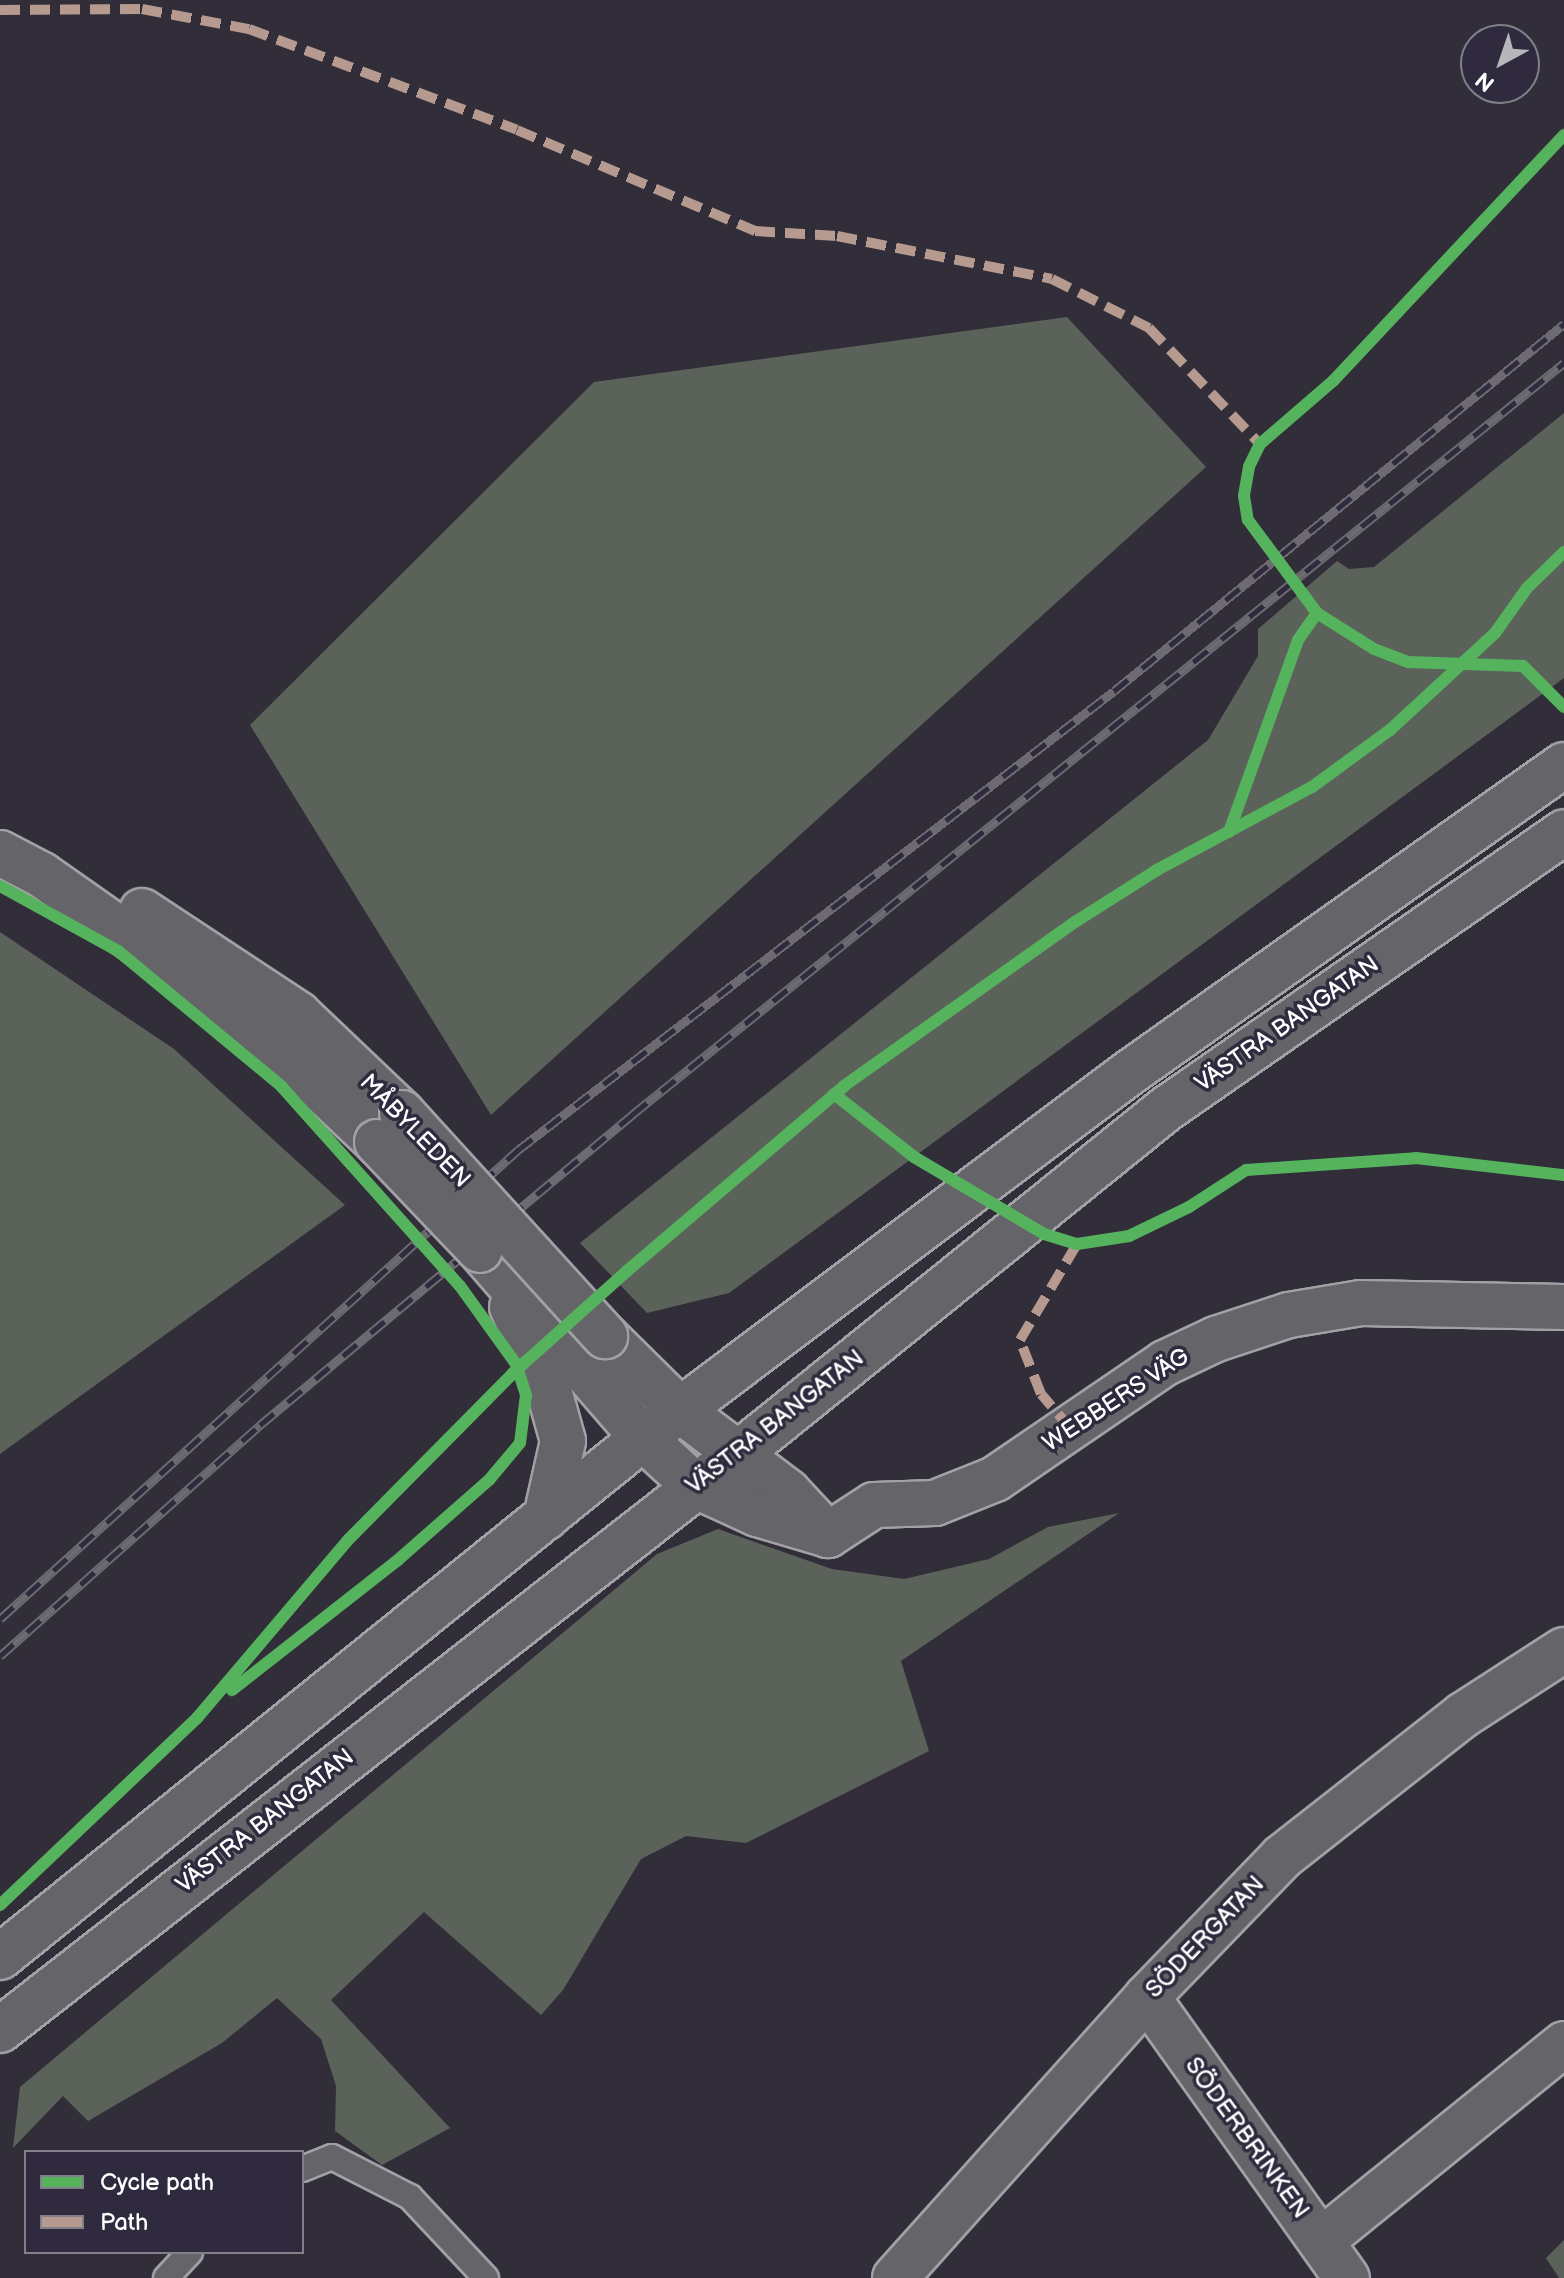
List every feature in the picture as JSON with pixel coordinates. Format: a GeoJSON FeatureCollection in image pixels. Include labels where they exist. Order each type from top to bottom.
{"type":"FeatureCollection","features":[{"type":"Feature","properties":{"kind":"street"},"geometry":{"type":"LineString","coordinates":[[0,1957],[643,1438],[1129,1073],[1564,765]]}},
{"type":"Feature","properties":{"kind":"street","name":"VÄSTRA BANGATAN"},"geometry":{"type":"LineString","coordinates":[[0,2030],[694,1485],[738,1454],[1166,1109],[1564,832]]}},
{"type":"Feature","properties":{"kind":"street","name":"MÅBYLEDEN"},"geometry":{"type":"LineString","coordinates":[[0,853],[42,875],[134,906],[213,955],[298,1014],[578,1362],[680,1410],[738,1454]]}},
{"type":"Feature","properties":{"kind":"street","name":"MÅBYLEDEN"},"geometry":{"type":"LineString","coordinates":[[390,1127],[480,1250],[643,1438],[694,1485]]}},
{"type":"Feature","properties":{"kind":"street","name":"WEBBERS VÄG"},"geometry":{"type":"LineString","coordinates":[[828,1535],[874,1505],[935,1503],[995,1479],[1165,1363],[1216,1339],[1289,1315],[1361,1303],[1564,1307]]}},
{"type":"Feature","properties":{"kind":"street"},"geometry":{"type":"LineString","coordinates":[[546,1517],[578,1362]]}},
{"type":"Feature","properties":{"kind":"street"},"geometry":{"type":"LineString","coordinates":[[738,1454],[788,1492],[828,1535]]}},
{"type":"Feature","properties":{"kind":"street"},"geometry":{"type":"LineString","coordinates":[[694,1485],[757,1514],[828,1535]]}},
{"type":"Feature","properties":{"kind":"street","name":"SÖDERGATAN"},"geometry":{"type":"LineString","coordinates":[[895,2278],[1147,1997],[1282,1857],[1463,1715],[1563,1652]]}},
{"type":"Feature","properties":{"kind":"street","name":"SÖDERBRINKEN"},"geometry":{"type":"LineString","coordinates":[[1147,1997],[1347,2278]]}},
{"type":"Feature","properties":{"kind":"street"},"geometry":{"type":"LineString","coordinates":[[1321,2241],[1564,2044]]}},
{"type":"Feature","properties":{"kind":"lane"},"geometry":{"type":"LineString","coordinates":[[304,2168],[332,2157],[410,2197],[486,2278]]}},
{"type":"Feature","properties":{"kind":"lane"},"geometry":{"type":"LineString","coordinates":[[166,2278],[188,2254]]}},
{"type":"Feature","properties":{"kind":"shaded area"},"geometry":{"type":"Polygon","coordinates":[[[1067,317],[1206,467],[491,1115],[250,725],[594,382],[1067,317]]]}},
{"type":"Feature","properties":{"kind":"shaded area"},"geometry":{"type":"Polygon","coordinates":[[[1564,413],[1564,678],[729,1293],[647,1313],[580,1243],[1208,740],[1258,656],[1258,629],[1337,561],[1349,569],[1374,567],[1564,413]]]}},
{"type":"Feature","properties":{"kind":"shaded area"},"geometry":{"type":"Polygon","coordinates":[[[0,932],[174,1049],[345,1205],[0,1454],[0,932]]]}},
{"type":"Feature","properties":{"kind":"shaded area"},"geometry":{"type":"Polygon","coordinates":[[[1119,1513],[901,1661],[929,1751],[746,1843],[686,1836],[641,1859],[563,1990],[541,2015],[424,1912],[331,2000],[450,2128],[382,2165],[335,2131],[336,2086],[321,2039],[277,1998],[222,2043],[88,2121],[63,2096],[13,2148],[20,2087],[657,1554],[718,1529],[832,1569],[904,1579],[989,1559],[1048,1527],[1119,1513]]]}},
{"type":"Feature","properties":{"kind":"shaded area"},"geometry":{"type":"Polygon","coordinates":[[[1564,2240],[1564,2278],[1559,2278],[1546,2258],[1564,2240]]]}},
{"type":"Feature","properties":{"kind":"railway"},"geometry":{"type":"LineString","coordinates":[[0,1619],[518,1150],[1114,691],[1564,324]]}},
{"type":"Feature","properties":{"kind":"railway"},"geometry":{"type":"LineString","coordinates":[[0,1656],[260,1425],[633,1114],[1564,363]]}},
{"type":"Feature","properties":{"kind":"marked path"},"geometry":{"type":"LineString","coordinates":[[0,10],[142,9],[249,29],[517,130],[755,231],[837,236],[1052,279],[1149,328],[1260,444]]}},
{"type":"Feature","properties":{"kind":"marked path"},"geometry":{"type":"LineString","coordinates":[[1071,1429],[1041,1394],[1020,1340],[1077,1244]]}},
{"type":"Feature","properties":{"kind":"cycle path"},"geometry":{"type":"LineString","coordinates":[[1564,135],[1333,381],[1260,444],[1249,467],[1244,496],[1248,520],[1317,613],[1374,649],[1408,662],[1523,666],[1564,707]]}},
{"type":"Feature","properties":{"kind":"cycle path"},"geometry":{"type":"LineString","coordinates":[[0,1905],[197,1718],[348,1540],[513,1373],[627,1271],[844,1086],[1075,922],[1157,870],[1312,787],[1390,730],[1495,633],[1527,588],[1564,552]]}},
{"type":"Feature","properties":{"kind":"cycle path"},"geometry":{"type":"LineString","coordinates":[[1229,832],[1298,640],[1317,613]]}},
{"type":"Feature","properties":{"kind":"cycle path"},"geometry":{"type":"LineString","coordinates":[[0,886],[118,951],[281,1086],[460,1286],[516,1364],[526,1395],[520,1443],[489,1480],[398,1560],[232,1690]]}},
{"type":"Feature","properties":{"kind":"cycle path"},"geometry":{"type":"LineString","coordinates":[[834,1094],[914,1157],[1044,1234],[1077,1244],[1129,1236],[1189,1207],[1246,1170],[1416,1158],[1564,1175]]}}]}
